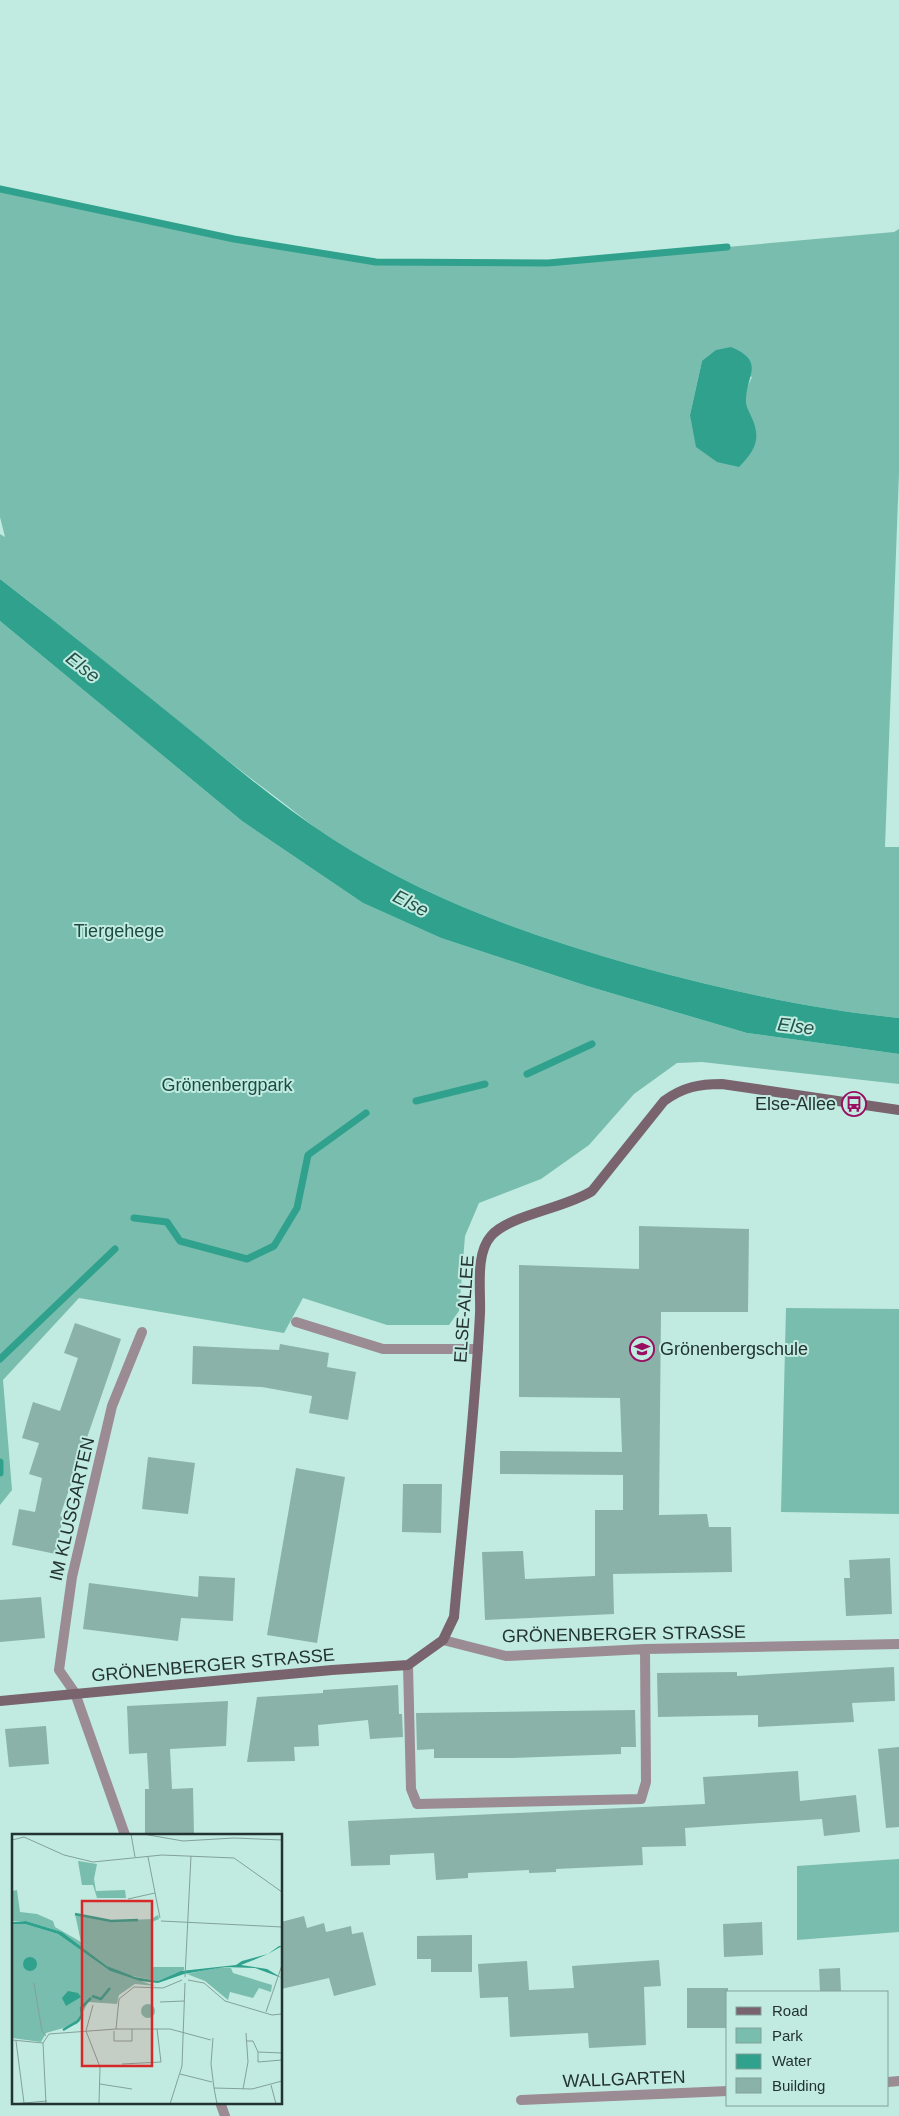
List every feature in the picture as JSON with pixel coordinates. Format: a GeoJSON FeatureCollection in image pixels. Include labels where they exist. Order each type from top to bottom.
{"type":"FeatureCollection","features":[{"type":"Feature","properties":{"kind":"street","name":"ELSE-ALLEE"},"geometry":{"type":"LineString","coordinates":[[443,1640],[454,1617],[478,1350],[482,1254],[491,1236],[508,1224],[580,1199],[592,1192],[664,1101],[680,1090],[702,1084],[722,1084],[899,1110]]}},
{"type":"Feature","properties":{"kind":"street"},"geometry":{"type":"LineString","coordinates":[[296,1322],[383,1350],[478,1350]]}},
{"type":"Feature","properties":{"kind":"street","name":"IM KLUSGARTEN"},"geometry":{"type":"LineString","coordinates":[[125,1834],[75,1694],[59,1670],[72,1577],[112,1406],[142,1332]]}},
{"type":"Feature","properties":{"kind":"street"},"geometry":{"type":"LineString","coordinates":[[443,1640],[408,1665],[411,1789],[417,1804],[641,1799],[646,1782],[646,1649]]}},
{"type":"Feature","properties":{"kind":"street","name":"GRÖNENBERGER STRASSE"},"geometry":{"type":"LineString","coordinates":[[443,1640],[506,1656],[646,1649],[899,1644]]}},
{"type":"Feature","properties":{"kind":"street","name":"GRÖNENBERGER STRASSE"},"geometry":{"type":"LineString","coordinates":[[0,1701],[332,1670],[408,1665]]}},
{"type":"Feature","properties":{"kind":"street","name":"WALLGARTEN"},"geometry":{"type":"LineString","coordinates":[[521,2100],[726,2091]]}},
{"type":"Feature","properties":{"kind":"street"},"geometry":{"type":"LineString","coordinates":[[221,2104],[225,2116]]}},
{"type":"Feature","properties":{"kind":"green space"},"geometry":{"type":"Polygon","coordinates":[[[0,189],[234,239],[376,262],[548,263],[894,232],[899,229],[899,473],[885,847],[899,847],[899,1018],[798,1004],[732,990],[633,965],[554,941],[477,913],[439,897],[366,859],[322,832],[257,783],[0,579],[0,534],[5,537],[0,517],[0,189]],[[702,361],[690,415],[746,404],[746,390],[752,377],[702,361]]]}},
{"type":"Feature","properties":{"kind":"green space","name":"Grönenbergpark"},"geometry":{"type":"Polygon","coordinates":[[[0,621],[242,821],[363,903],[441,938],[587,986],[747,1033],[899,1054],[899,1084],[702,1062],[677,1063],[634,1094],[589,1145],[541,1179],[479,1203],[465,1236],[459,1311],[449,1325],[387,1325],[303,1298],[284,1333],[79,1298],[3,1380],[12,1490],[0,1505],[0,621]]]}},
{"type":"Feature","properties":{"kind":"green space"},"geometry":{"type":"Polygon","coordinates":[[[786,1308],[899,1309],[899,1514],[781,1512],[786,1308]]]}},
{"type":"Feature","properties":{"kind":"green space"},"geometry":{"type":"Polygon","coordinates":[[[899,1859],[899,1932],[797,1940],[797,1866],[899,1859]]]}},
{"type":"Feature","properties":{"kind":"water"},"geometry":{"type":"Polygon","coordinates":[[[731,347],[748,358],[752,370],[746,402],[756,431],[756,438],[753,449],[739,467],[717,462],[696,447],[690,415],[702,361],[716,350],[731,347]]]}},
{"type":"Feature","properties":{"kind":"water","name":"Else"},"geometry":{"type":"Polygon","coordinates":[[[0,579],[281,803],[331,838],[403,879],[477,913],[554,941],[633,965],[798,1004],[899,1018],[899,1054],[747,1033],[587,986],[441,938],[363,903],[242,821],[0,621],[0,579]]]}},
{"type":"Feature","properties":{"kind":"building"},"geometry":{"type":"Polygon","coordinates":[[[639,1226],[749,1229],[748,1312],[661,1312],[659,1515],[707,1514],[709,1527],[731,1527],[732,1572],[613,1574],[614,1614],[485,1620],[482,1552],[523,1551],[525,1579],[595,1576],[595,1510],[623,1510],[623,1475],[500,1474],[500,1451],[622,1452],[620,1398],[519,1397],[519,1265],[639,1269],[639,1226]]]}},
{"type":"Feature","properties":{"kind":"building"},"geometry":{"type":"Polygon","coordinates":[[[75,1323],[121,1339],[60,1516],[63,1517],[56,1554],[12,1545],[19,1509],[35,1512],[42,1478],[29,1474],[39,1443],[22,1438],[33,1402],[60,1411],[78,1358],[64,1353],[75,1323]]]}},
{"type":"Feature","properties":{"kind":"building"},"geometry":{"type":"Polygon","coordinates":[[[280,1344],[329,1353],[327,1367],[356,1372],[348,1420],[309,1413],[312,1396],[262,1387],[192,1384],[193,1346],[279,1350],[280,1344]]]}},
{"type":"Feature","properties":{"kind":"building"},"geometry":{"type":"Polygon","coordinates":[[[148,1457],[195,1463],[188,1514],[142,1509],[148,1457]]]}},
{"type":"Feature","properties":{"kind":"building"},"geometry":{"type":"Polygon","coordinates":[[[296,1468],[345,1477],[317,1643],[267,1635],[296,1468]]]}},
{"type":"Feature","properties":{"kind":"building"},"geometry":{"type":"Polygon","coordinates":[[[403,1484],[442,1484],[441,1533],[402,1532],[403,1484]]]}},
{"type":"Feature","properties":{"kind":"building"},"geometry":{"type":"Polygon","coordinates":[[[890,1558],[892,1614],[846,1616],[844,1578],[850,1578],[849,1560],[890,1558]]]}},
{"type":"Feature","properties":{"kind":"building"},"geometry":{"type":"Polygon","coordinates":[[[199,1576],[235,1578],[233,1621],[181,1618],[178,1641],[83,1629],[89,1583],[198,1597],[199,1576]]]}},
{"type":"Feature","properties":{"kind":"building"},"geometry":{"type":"Polygon","coordinates":[[[41,1597],[45,1638],[0,1642],[0,1600],[41,1597]]]}},
{"type":"Feature","properties":{"kind":"building"},"geometry":{"type":"Polygon","coordinates":[[[894,1667],[895,1701],[852,1703],[854,1722],[758,1727],[758,1715],[658,1717],[657,1673],[737,1672],[737,1676],[894,1667]]]}},
{"type":"Feature","properties":{"kind":"building"},"geometry":{"type":"Polygon","coordinates":[[[398,1685],[399,1714],[402,1714],[403,1737],[370,1739],[368,1720],[318,1725],[319,1746],[294,1747],[295,1761],[247,1762],[257,1697],[323,1693],[323,1690],[398,1685]]]}},
{"type":"Feature","properties":{"kind":"building"},"geometry":{"type":"Polygon","coordinates":[[[228,1701],[226,1746],[170,1749],[172,1789],[193,1788],[194,1834],[145,1834],[145,1789],[149,1789],[147,1753],[129,1754],[127,1706],[228,1701]]]}},
{"type":"Feature","properties":{"kind":"building"},"geometry":{"type":"Polygon","coordinates":[[[635,1710],[636,1747],[621,1747],[621,1754],[513,1758],[434,1758],[434,1749],[417,1750],[416,1713],[635,1710]]]}},
{"type":"Feature","properties":{"kind":"building"},"geometry":{"type":"Polygon","coordinates":[[[46,1726],[49,1764],[9,1767],[5,1729],[46,1726]]]}},
{"type":"Feature","properties":{"kind":"building"},"geometry":{"type":"Polygon","coordinates":[[[899,1747],[899,1827],[886,1828],[878,1749],[899,1747]]]}},
{"type":"Feature","properties":{"kind":"building"},"geometry":{"type":"Polygon","coordinates":[[[798,1771],[800,1801],[856,1795],[860,1832],[824,1836],[822,1819],[685,1828],[686,1846],[642,1847],[643,1865],[556,1869],[556,1872],[529,1873],[529,1870],[468,1873],[468,1878],[436,1880],[434,1853],[390,1855],[390,1865],[351,1866],[348,1821],[705,1804],[703,1777],[798,1771]]]}},
{"type":"Feature","properties":{"kind":"building"},"geometry":{"type":"Polygon","coordinates":[[[304,1916],[307,1928],[324,1923],[326,1932],[351,1926],[352,1934],[363,1932],[376,1985],[334,1996],[329,1978],[282,1989],[282,1922],[304,1916]]]}},
{"type":"Feature","properties":{"kind":"building"},"geometry":{"type":"Polygon","coordinates":[[[762,1922],[763,1955],[724,1957],[723,1924],[762,1922]]]}},
{"type":"Feature","properties":{"kind":"building"},"geometry":{"type":"Polygon","coordinates":[[[472,1935],[472,1972],[431,1972],[431,1959],[417,1959],[417,1936],[472,1935]]]}},
{"type":"Feature","properties":{"kind":"building"},"geometry":{"type":"Polygon","coordinates":[[[659,1960],[661,1986],[644,1987],[646,2045],[589,2048],[588,2033],[510,2037],[508,1997],[480,1998],[478,1964],[527,1961],[529,1990],[574,1988],[572,1966],[659,1960]]]}},
{"type":"Feature","properties":{"kind":"building"},"geometry":{"type":"Polygon","coordinates":[[[840,1968],[841,1991],[820,1991],[819,1969],[840,1968]]]}},
{"type":"Feature","properties":{"kind":"building"},"geometry":{"type":"Polygon","coordinates":[[[687,1988],[728,1988],[728,1991],[726,1991],[726,2028],[687,2028],[687,1988]]]}},
{"type":"Feature","properties":{"kind":"waterway"},"geometry":{"type":"LineString","coordinates":[[0,189],[234,239],[376,262],[548,263],[727,247]]}},
{"type":"Feature","properties":{"kind":"waterway"},"geometry":{"type":"LineString","coordinates":[[527,1074],[592,1044]]}},
{"type":"Feature","properties":{"kind":"waterway"},"geometry":{"type":"LineString","coordinates":[[416,1101],[485,1084]]}},
{"type":"Feature","properties":{"kind":"waterway"},"geometry":{"type":"LineString","coordinates":[[134,1218],[167,1222],[180,1241],[247,1259],[274,1246],[297,1208],[308,1155],[366,1113]]}},
{"type":"Feature","properties":{"kind":"waterway"},"geometry":{"type":"LineString","coordinates":[[0,1359],[115,1249]]}},
{"type":"Feature","properties":{"kind":"waterway"},"geometry":{"type":"LineString","coordinates":[[0,1462],[0,1473]]}},
{"type":"Feature","properties":{"kind":"place","name":"Else-Allee"},"geometry":{"type":"Point","coordinates":[854,1104]}},
{"type":"Feature","properties":{"kind":"place","name":"Grönenbergschule"},"geometry":{"type":"Point","coordinates":[642,1349]}},
{"type":"Feature","properties":{"kind":"park label","name":"Tiergehege"},"geometry":{"type":"Point","coordinates":[119,931]}}]}
